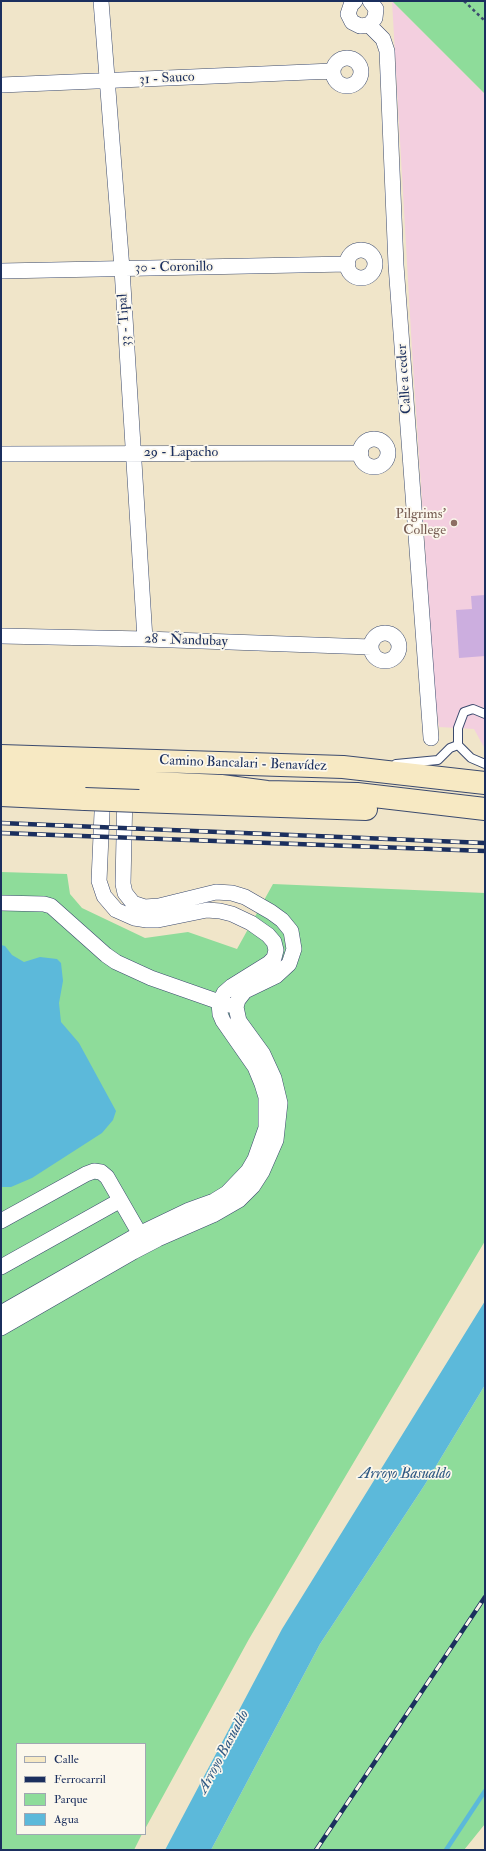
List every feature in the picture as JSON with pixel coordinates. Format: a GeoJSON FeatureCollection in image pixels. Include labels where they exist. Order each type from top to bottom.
{"type":"FeatureCollection","features":[{"type":"Feature","properties":{"kind":"main road","name":"Camino Bancalari - Benavídez"},"geometry":{"type":"LineString","coordinates":[[1,756],[343,768],[485,783]]}},
{"type":"Feature","properties":{"kind":"main road"},"geometry":{"type":"LineString","coordinates":[[1,776],[222,786],[331,782],[485,795]]}},
{"type":"Feature","properties":{"kind":"main road"},"geometry":{"type":"LineString","coordinates":[[222,786],[267,792],[357,794],[485,810]]}},
{"type":"Feature","properties":{"kind":"main road"},"geometry":{"type":"LineString","coordinates":[[1,795],[383,810],[485,810]]}},
{"type":"Feature","properties":{"kind":"street","name":"33 - Tipal"},"geometry":{"type":"LineString","coordinates":[[101,1],[122,269],[145,639]]}},
{"type":"Feature","properties":{"kind":"street"},"geometry":{"type":"LineString","coordinates":[[354,1],[348,14],[352,22],[360,26],[369,25],[375,18],[376,13],[374,5],[370,1]]}},
{"type":"Feature","properties":{"kind":"street","name":"Calle a ceder"},"geometry":{"type":"LineString","coordinates":[[369,25],[383,39],[387,51],[396,265],[431,738]]}},
{"type":"Feature","properties":{"kind":"street","name":"31 - Sauco"},"geometry":{"type":"LineString","coordinates":[[1,86],[333,72]]}},
{"type":"Feature","properties":{"kind":"street","name":"30 - Coronillo"},"geometry":{"type":"LineString","coordinates":[[1,272],[348,264]]}},
{"type":"Feature","properties":{"kind":"street","name":"29 - Lapacho"},"geometry":{"type":"LineString","coordinates":[[1,454],[360,453]]}},
{"type":"Feature","properties":{"kind":"street","name":"28 - Ñandubay"},"geometry":{"type":"LineString","coordinates":[[1,636],[145,639],[371,647]]}},
{"type":"Feature","properties":{"kind":"street"},"geometry":{"type":"LineString","coordinates":[[1,1328],[189,1210],[214,1201],[227,1193],[248,1171],[262,1143],[266,1128],[266,1111],[262,1084],[255,1067],[223,1021],[220,1014],[219,1003],[224,993],[232,986],[269,964],[274,958],[276,950],[274,942],[268,935],[240,917],[220,911],[207,910],[158,920],[147,920],[124,915],[107,901],[100,889],[99,882],[103,781]]}},
{"type":"Feature","properties":{"kind":"street"},"geometry":{"type":"LineString","coordinates":[[1,1313],[143,1240],[213,1215],[239,1200],[253,1186],[268,1161],[278,1130],[280,1103],[277,1088],[269,1065],[239,1021],[236,1007],[238,1000],[245,991],[261,984],[286,969],[293,956],[294,949],[291,931],[282,920],[249,899],[232,893],[216,892],[159,906],[145,907],[138,906],[129,900],[122,884],[126,782]]}},
{"type":"Feature","properties":{"kind":"street"},"geometry":{"type":"LineString","coordinates":[[240,917],[249,899]]}},
{"type":"Feature","properties":{"kind":"street"},"geometry":{"type":"LineString","coordinates":[[1,903],[44,904],[51,906],[58,910],[106,956],[116,962],[137,973],[219,1003],[236,1007]]}},
{"type":"Feature","properties":{"kind":"street"},"geometry":{"type":"LineString","coordinates":[[1,1221],[94,1171],[101,1172],[107,1177],[143,1240]]}},
{"type":"Feature","properties":{"kind":"street"},"geometry":{"type":"LineString","coordinates":[[1,1268],[120,1201]]}},
{"type":"Feature","properties":{"kind":"lane"},"geometry":{"type":"LineString","coordinates":[[485,714],[474,709],[464,712],[458,728],[458,745],[471,758],[485,764]]}},
{"type":"Feature","properties":{"kind":"lane"},"geometry":{"type":"LineString","coordinates":[[343,768],[438,760],[450,748],[458,745]]}},
{"type":"Feature","properties":{"kind":"path"},"geometry":{"type":"LineString","coordinates":[[464,1],[485,21]]}},
{"type":"Feature","properties":{"kind":"shaded area","name":"Pilgrims' College"},"geometry":{"type":"Polygon","coordinates":[[[392,1],[485,94],[485,749],[474,729],[439,727],[435,697],[412,350],[392,1]]]}},
{"type":"Feature","properties":{"kind":"green space"},"geometry":{"type":"Polygon","coordinates":[[[392,1],[485,1],[485,94],[392,1]]]}},
{"type":"Feature","properties":{"kind":"green space"},"geometry":{"type":"Polygon","coordinates":[[[1,872],[67,874],[70,894],[82,908],[145,938],[188,932],[237,949],[273,884],[485,893],[485,1241],[249,1639],[146,1827],[146,1743],[16,1743],[16,1835],[142,1835],[134,1850],[1,1850],[1,872]]]}},
{"type":"Feature","properties":{"kind":"green space"},"geometry":{"type":"Polygon","coordinates":[[[485,1385],[485,1824],[464,1850],[211,1850],[320,1644],[424,1486],[485,1385]]]}},
{"type":"Feature","properties":{"kind":"water"},"geometry":{"type":"Polygon","coordinates":[[[1,945],[5,946],[12,955],[24,962],[40,957],[57,959],[61,963],[63,981],[59,1003],[61,1022],[79,1043],[116,1111],[113,1120],[102,1133],[32,1178],[11,1187],[1,1187],[1,945]]]}},
{"type":"Feature","properties":{"kind":"water","name":"Arroyo Basualdo"},"geometry":{"type":"Polygon","coordinates":[[[485,1301],[485,1385],[424,1486],[320,1644],[211,1850],[165,1850],[282,1629],[485,1301]]]}},
{"type":"Feature","properties":{"kind":"building"},"geometry":{"type":"Polygon","coordinates":[[[485,595],[485,656],[459,658],[456,610],[472,609],[471,596],[485,595]]]}},
{"type":"Feature","properties":{"kind":"waterway"},"geometry":{"type":"LineString","coordinates":[[446,1850],[485,1791]]}},
{"type":"Feature","properties":{"kind":"railway"},"geometry":{"type":"LineString","coordinates":[[1,823],[485,843]]}},
{"type":"Feature","properties":{"kind":"railway"},"geometry":{"type":"LineString","coordinates":[[1,833],[485,851]]}},
{"type":"Feature","properties":{"kind":"railway"},"geometry":{"type":"LineString","coordinates":[[316,1850],[485,1597]]}},
{"type":"Feature","properties":{"kind":"place","name":"Pilgrims' College"},"geometry":{"type":"Point","coordinates":[454,523]}}]}
